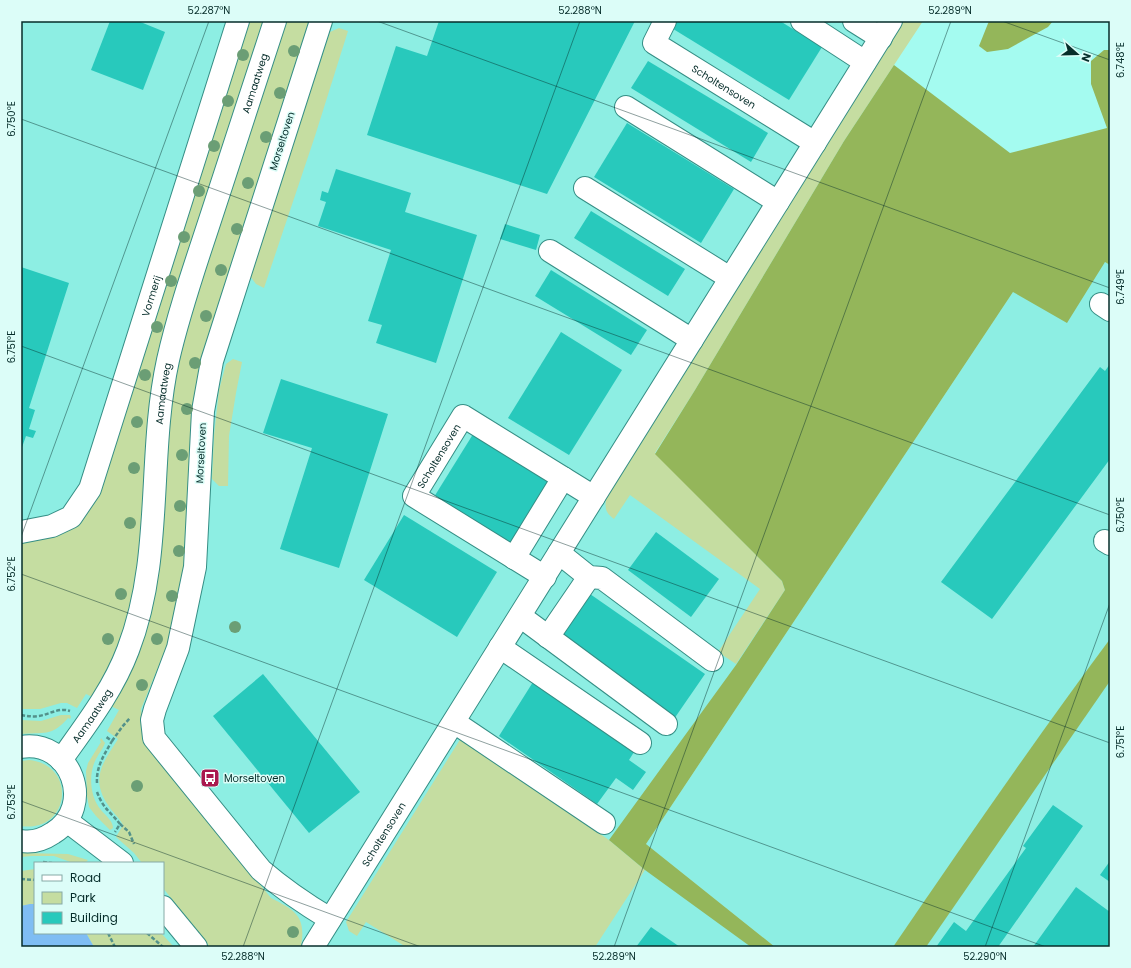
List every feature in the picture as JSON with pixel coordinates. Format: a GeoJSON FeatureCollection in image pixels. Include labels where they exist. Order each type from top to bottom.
{"type":"FeatureCollection","features":[{"type":"Feature","properties":{"kind":"street","name":"Vormerij"},"geometry":{"type":"LineString","coordinates":[[21,532],[52,526],[71,517],[90,489],[238,21]]}},
{"type":"Feature","properties":{"kind":"street","name":"Aamaatweg"},"geometry":{"type":"LineString","coordinates":[[61,760],[88,723],[115,679],[138,623],[149,564],[155,498],[160,411],[168,361],[186,294],[275,21]]}},
{"type":"Feature","properties":{"kind":"street","name":"Morseltoven"},"geometry":{"type":"LineString","coordinates":[[321,21],[212,360],[203,411],[195,567],[178,648],[156,703],[152,720],[154,738],[261,870],[279,886],[303,903],[330,918]]}},
{"type":"Feature","properties":{"kind":"street","name":"Scholtensoven"},"geometry":{"type":"LineString","coordinates":[[665,21],[654,43],[815,144]]}},
{"type":"Feature","properties":{"kind":"street"},"geometry":{"type":"LineString","coordinates":[[802,21],[865,62]]}},
{"type":"Feature","properties":{"kind":"street","name":"Scholtensoven"},"geometry":{"type":"LineString","coordinates":[[313,947],[886,29],[854,21]]}},
{"type":"Feature","properties":{"kind":"street"},"geometry":{"type":"LineString","coordinates":[[626,107],[778,202]]}},
{"type":"Feature","properties":{"kind":"street"},"geometry":{"type":"LineString","coordinates":[[585,188],[730,278]]}},
{"type":"Feature","properties":{"kind":"street"},"geometry":{"type":"LineString","coordinates":[[550,251],[692,340]]}},
{"type":"Feature","properties":{"kind":"street","name":"Scholtensoven"},"geometry":{"type":"LineString","coordinates":[[545,577],[414,496],[463,416],[594,497]]}},
{"type":"Feature","properties":{"kind":"street"},"geometry":{"type":"LineString","coordinates":[[514,558],[563,478]]}},
{"type":"Feature","properties":{"kind":"street"},"geometry":{"type":"LineString","coordinates":[[559,553],[589,577],[602,578],[712,660]]}},
{"type":"Feature","properties":{"kind":"street"},"geometry":{"type":"LineString","coordinates":[[548,637],[589,577]]}},
{"type":"Feature","properties":{"kind":"street"},"geometry":{"type":"LineString","coordinates":[[520,616],[666,724]]}},
{"type":"Feature","properties":{"kind":"street"},"geometry":{"type":"LineString","coordinates":[[500,647],[640,742]]}},
{"type":"Feature","properties":{"kind":"street"},"geometry":{"type":"LineString","coordinates":[[454,722],[604,823]]}},
{"type":"Feature","properties":{"kind":"street"},"geometry":{"type":"LineString","coordinates":[[21,747],[27,746],[39,748],[51,752],[61,760],[69,770],[74,783],[76,796],[73,809],[67,821],[58,830],[48,837],[37,840],[21,840]]}},
{"type":"Feature","properties":{"kind":"street"},"geometry":{"type":"LineString","coordinates":[[67,821],[121,862]]}},
{"type":"Feature","properties":{"kind":"street"},"geometry":{"type":"LineString","coordinates":[[164,909],[196,947]]}},
{"type":"Feature","properties":{"kind":"path"},"geometry":{"type":"LineString","coordinates":[[21,879],[34,880]]}},
{"type":"Feature","properties":{"kind":"path"},"geometry":{"type":"LineString","coordinates":[[108,934],[115,947]]}},
{"type":"Feature","properties":{"kind":"path"},"geometry":{"type":"LineString","coordinates":[[148,934],[162,947]]}},
{"type":"Feature","properties":{"kind":"shaded area"},"geometry":{"type":"Polygon","coordinates":[[[21,21],[913,21],[634,472],[798,584],[632,840],[764,947],[21,947],[21,21]]]}},
{"type":"Feature","properties":{"kind":"shaded area"},"geometry":{"type":"Polygon","coordinates":[[[1106,262],[1110,265],[1110,947],[775,947],[646,844],[1013,292],[1106,262]]]}},
{"type":"Feature","properties":{"kind":"shaded area"},"geometry":{"type":"Polygon","coordinates":[[[34,904],[34,934],[87,934],[94,947],[21,947],[21,906],[34,904]]]}},
{"type":"Feature","properties":{"kind":"green space"},"geometry":{"type":"Polygon","coordinates":[[[248,21],[311,21],[196,388],[190,449],[187,563],[168,643],[141,709],[147,745],[271,898],[293,911],[298,916],[302,929],[301,947],[210,947],[164,889],[164,862],[141,862],[134,853],[116,837],[123,825],[120,819],[110,808],[103,795],[99,779],[103,763],[118,739],[107,731],[119,710],[86,694],[77,708],[67,703],[61,703],[40,709],[21,709],[21,542],[83,518],[248,21]]]}},
{"type":"Feature","properties":{"kind":"green space"},"geometry":{"type":"Polygon","coordinates":[[[902,21],[923,21],[844,141],[695,390],[655,453],[782,581],[785,590],[736,664],[718,652],[760,589],[630,495],[614,519],[606,510],[606,498],[902,21]]]}},
{"type":"Feature","properties":{"kind":"green space"},"geometry":{"type":"Polygon","coordinates":[[[989,21],[1053,21],[1048,27],[1008,49],[987,52],[979,46],[989,21]]]}},
{"type":"Feature","properties":{"kind":"green space"},"geometry":{"type":"Polygon","coordinates":[[[339,28],[348,31],[315,136],[264,288],[256,284],[250,276],[330,32],[339,28]]]}},
{"type":"Feature","properties":{"kind":"green space"},"geometry":{"type":"Polygon","coordinates":[[[1104,50],[1110,50],[1110,265],[1105,262],[1067,323],[1013,292],[646,844],[775,947],[751,947],[645,870],[609,840],[736,665],[785,590],[782,581],[655,454],[844,141],[894,65],[1010,153],[1107,128],[1091,84],[1091,61],[1104,50]]]}},
{"type":"Feature","properties":{"kind":"green space"},"geometry":{"type":"Polygon","coordinates":[[[233,359],[242,362],[229,436],[228,486],[219,486],[212,479],[214,435],[219,390],[226,364],[233,359]]]}},
{"type":"Feature","properties":{"kind":"green space"},"geometry":{"type":"Polygon","coordinates":[[[1110,639],[1110,681],[926,947],[893,947],[1054,715],[1110,639]]]}},
{"type":"Feature","properties":{"kind":"green space"},"geometry":{"type":"Polygon","coordinates":[[[61,715],[70,715],[71,717],[52,731],[21,734],[21,720],[41,721],[61,715]]]}},
{"type":"Feature","properties":{"kind":"green space"},"geometry":{"type":"Polygon","coordinates":[[[101,738],[105,743],[93,765],[91,785],[97,805],[112,823],[113,828],[110,830],[89,807],[87,796],[86,771],[88,763],[101,742],[101,738]]]}},
{"type":"Feature","properties":{"kind":"green space"},"geometry":{"type":"Polygon","coordinates":[[[461,738],[609,840],[645,870],[595,947],[406,947],[366,922],[357,936],[349,931],[346,922],[461,738]]]}},
{"type":"Feature","properties":{"kind":"green space"},"geometry":{"type":"Polygon","coordinates":[[[29,760],[45,765],[55,773],[61,785],[62,798],[58,810],[50,819],[37,825],[21,826],[21,761],[29,760]]]}},
{"type":"Feature","properties":{"kind":"green space"},"geometry":{"type":"Polygon","coordinates":[[[21,853],[68,854],[88,860],[86,862],[70,862],[54,856],[21,857],[21,853]]]}},
{"type":"Feature","properties":{"kind":"green space"},"geometry":{"type":"Polygon","coordinates":[[[34,869],[34,904],[21,906],[21,871],[34,869]]]}},
{"type":"Feature","properties":{"kind":"green space"},"geometry":{"type":"Polygon","coordinates":[[[87,934],[162,934],[174,947],[94,947],[87,934]]]}},
{"type":"Feature","properties":{"kind":"building"},"geometry":{"type":"Polygon","coordinates":[[[110,21],[138,21],[165,32],[143,90],[91,70],[110,21]]]}},
{"type":"Feature","properties":{"kind":"building"},"geometry":{"type":"Polygon","coordinates":[[[439,21],[635,21],[547,194],[367,135],[396,46],[427,56],[439,21]]]}},
{"type":"Feature","properties":{"kind":"building"},"geometry":{"type":"Polygon","coordinates":[[[674,21],[780,21],[822,47],[789,100],[670,27],[674,21]]]}},
{"type":"Feature","properties":{"kind":"building"},"geometry":{"type":"Polygon","coordinates":[[[648,61],[768,133],[751,162],[631,88],[648,61]]]}},
{"type":"Feature","properties":{"kind":"building"},"geometry":{"type":"Polygon","coordinates":[[[627,123],[734,189],[701,243],[594,177],[627,123]]]}},
{"type":"Feature","properties":{"kind":"building"},"geometry":{"type":"Polygon","coordinates":[[[336,169],[411,193],[405,212],[477,235],[436,363],[376,343],[382,325],[368,321],[391,250],[318,226],[326,202],[320,200],[322,191],[328,193],[336,169]]]}},
{"type":"Feature","properties":{"kind":"building"},"geometry":{"type":"Polygon","coordinates":[[[591,211],[685,269],[668,296],[574,238],[591,211]]]}},
{"type":"Feature","properties":{"kind":"building"},"geometry":{"type":"Polygon","coordinates":[[[505,224],[540,235],[536,250],[500,239],[505,224]]]}},
{"type":"Feature","properties":{"kind":"building"},"geometry":{"type":"Polygon","coordinates":[[[21,267],[69,283],[29,408],[35,410],[29,429],[36,431],[33,438],[26,436],[21,450],[21,267]]]}},
{"type":"Feature","properties":{"kind":"building"},"geometry":{"type":"Polygon","coordinates":[[[551,270],[647,330],[631,355],[535,296],[551,270]]]}},
{"type":"Feature","properties":{"kind":"building"},"geometry":{"type":"Polygon","coordinates":[[[561,332],[622,370],[569,455],[508,418],[561,332]]]}},
{"type":"Feature","properties":{"kind":"building"},"geometry":{"type":"Polygon","coordinates":[[[1110,364],[1110,459],[992,619],[941,582],[1100,367],[1105,371],[1110,364]]]}},
{"type":"Feature","properties":{"kind":"building"},"geometry":{"type":"Polygon","coordinates":[[[281,379],[388,414],[339,568],[280,549],[312,448],[263,433],[281,379]]]}},
{"type":"Feature","properties":{"kind":"building"},"geometry":{"type":"Polygon","coordinates":[[[475,431],[554,480],[514,546],[434,497],[475,431]]]}},
{"type":"Feature","properties":{"kind":"building"},"geometry":{"type":"Polygon","coordinates":[[[404,515],[497,572],[457,637],[364,580],[404,515]]]}},
{"type":"Feature","properties":{"kind":"building"},"geometry":{"type":"Polygon","coordinates":[[[656,532],[719,579],[691,617],[628,570],[656,532]]]}},
{"type":"Feature","properties":{"kind":"building"},"geometry":{"type":"Polygon","coordinates":[[[590,594],[705,674],[674,719],[559,640],[590,594]]]}},
{"type":"Feature","properties":{"kind":"building"},"geometry":{"type":"Polygon","coordinates":[[[263,674],[360,792],[309,833],[213,716],[263,674]]]}},
{"type":"Feature","properties":{"kind":"building"},"geometry":{"type":"Polygon","coordinates":[[[533,682],[634,752],[629,760],[646,772],[633,790],[616,778],[597,804],[499,736],[533,682]]]}},
{"type":"Feature","properties":{"kind":"building"},"geometry":{"type":"Polygon","coordinates":[[[1053,805],[1083,826],[998,947],[936,947],[954,922],[966,931],[1026,848],[1023,846],[1053,805]]]}},
{"type":"Feature","properties":{"kind":"building"},"geometry":{"type":"Polygon","coordinates":[[[1110,861],[1110,882],[1100,875],[1110,861]]]}},
{"type":"Feature","properties":{"kind":"building"},"geometry":{"type":"Polygon","coordinates":[[[1076,887],[1110,912],[1110,947],[1033,947],[1076,887]]]}},
{"type":"Feature","properties":{"kind":"building"},"geometry":{"type":"Polygon","coordinates":[[[651,927],[680,947],[636,947],[651,927]]]}},
{"type":"Feature","properties":{"kind":"place","name":"Morseltoven"},"geometry":{"type":"Point","coordinates":[210,778]}}]}
